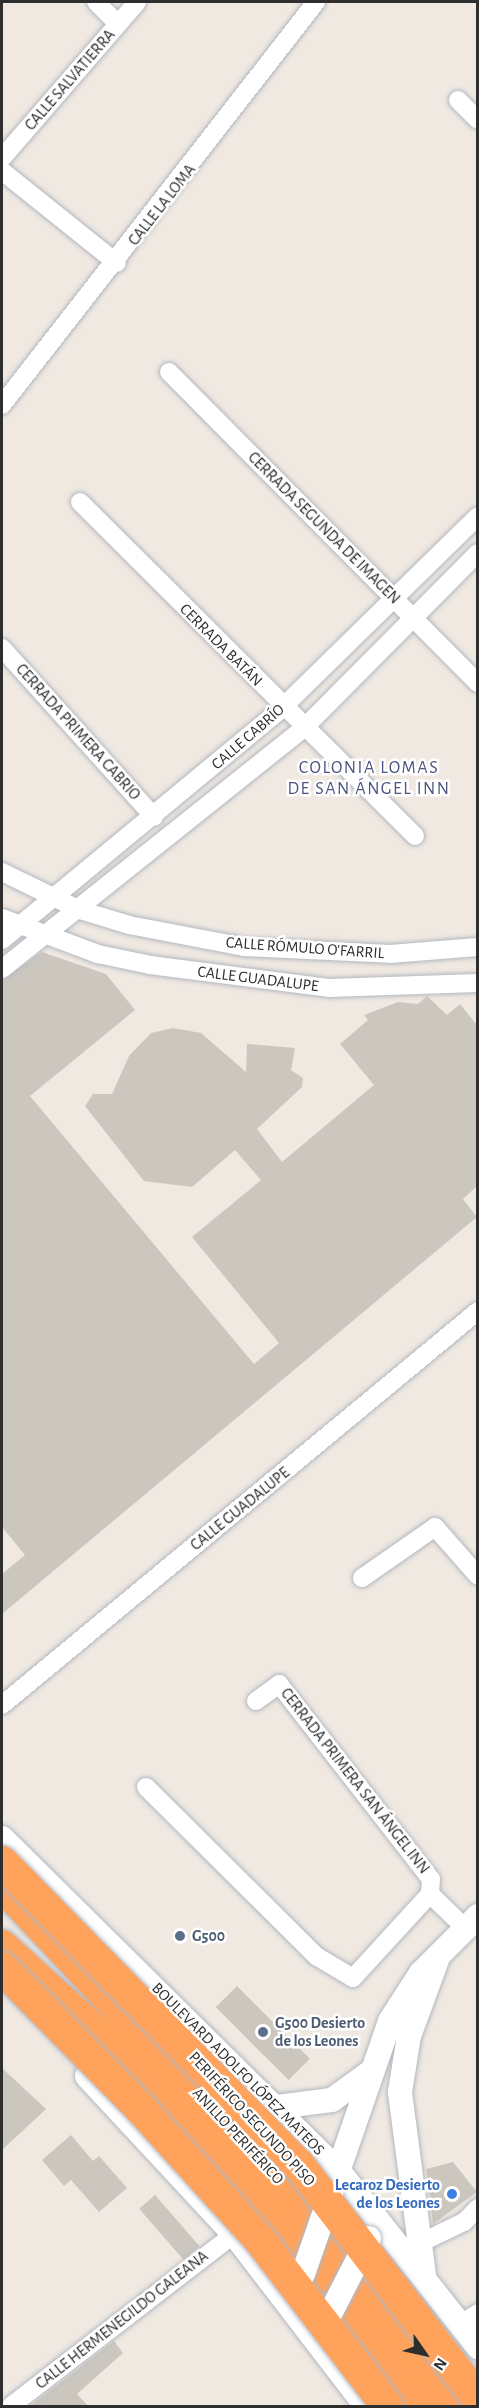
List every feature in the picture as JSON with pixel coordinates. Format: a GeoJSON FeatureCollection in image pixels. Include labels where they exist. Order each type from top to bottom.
{"type":"FeatureCollection","features":[{"type":"Feature","properties":{"kind":"highway","name":"PERIFÉRICO SEGUNDO PISO"},"geometry":{"type":"LineString","coordinates":[[2,1862],[300,2165],[477,2398]]}},
{"type":"Feature","properties":{"kind":"highway","name":"ANILLO PERIFÉRICO"},"geometry":{"type":"LineString","coordinates":[[2,1885],[280,2180],[452,2406]]}},
{"type":"Feature","properties":{"kind":"highway","name":"ANILLO PERIFÉRICO"},"geometry":{"type":"LineString","coordinates":[[2,1946],[64,2006],[159,2089],[261,2193],[418,2406]]}},
{"type":"Feature","properties":{"kind":"highway"},"geometry":{"type":"LineString","coordinates":[[2,1968],[141,2109],[259,2239],[387,2406]]}},
{"type":"Feature","properties":{"kind":"highway"},"geometry":{"type":"LineString","coordinates":[[64,2006],[96,2041]]}},
{"type":"Feature","properties":{"kind":"main road","name":"BOULEVARD ADOLFO LÓPEZ MATEOS"},"geometry":{"type":"LineString","coordinates":[[2,1838],[277,2107],[338,2170],[373,2229],[469,2319],[477,2347]]}},
{"type":"Feature","properties":{"kind":"main road"},"geometry":{"type":"LineString","coordinates":[[291,2308],[331,2194],[369,2073],[407,1990],[471,1922]]}},
{"type":"Feature","properties":{"kind":"main road"},"geometry":{"type":"LineString","coordinates":[[425,2277],[418,2244],[400,2092],[409,2036],[437,1960]]}},
{"type":"Feature","properties":{"kind":"main road"},"geometry":{"type":"LineString","coordinates":[[2,1987],[234,2234],[366,2406]]}},
{"type":"Feature","properties":{"kind":"main road"},"geometry":{"type":"LineString","coordinates":[[277,2107],[332,2100],[369,2073]]}},
{"type":"Feature","properties":{"kind":"main road"},"geometry":{"type":"LineString","coordinates":[[316,2340],[373,2229]]}},
{"type":"Feature","properties":{"kind":"street"},"geometry":{"type":"LineString","coordinates":[[96,2],[118,24]]}},
{"type":"Feature","properties":{"kind":"street","name":"CALLE SALVATIERRA"},"geometry":{"type":"LineString","coordinates":[[2,158],[137,2]]}},
{"type":"Feature","properties":{"kind":"street","name":"CALLE LA LOMA"},"geometry":{"type":"LineString","coordinates":[[2,405],[117,263],[316,2]]}},
{"type":"Feature","properties":{"kind":"street"},"geometry":{"type":"LineString","coordinates":[[458,100],[477,120]]}},
{"type":"Feature","properties":{"kind":"street"},"geometry":{"type":"LineString","coordinates":[[2,171],[117,263]]}},
{"type":"Feature","properties":{"kind":"street","name":"CERRADA SEGUNDA DE IMAGEN"},"geometry":{"type":"LineString","coordinates":[[170,372],[477,683]]}},
{"type":"Feature","properties":{"kind":"street","name":"CERRADA BATÁN"},"geometry":{"type":"LineString","coordinates":[[80,502],[303,729],[415,836]]}},
{"type":"Feature","properties":{"kind":"street","name":"CALLE CABRÍO"},"geometry":{"type":"LineString","coordinates":[[2,940],[154,817],[282,708],[477,516]]}},
{"type":"Feature","properties":{"kind":"street","name":"CALLE CABRÍO"},"geometry":{"type":"LineString","coordinates":[[2,969],[80,910],[303,729],[477,553]]}},
{"type":"Feature","properties":{"kind":"street","name":"CERRADA PRIMERA CABRIO"},"geometry":{"type":"LineString","coordinates":[[2,648],[154,817]]}},
{"type":"Feature","properties":{"kind":"street","name":"CALLE RÓMULO O'FARRIL"},"geometry":{"type":"LineString","coordinates":[[2,872],[80,910],[244,947],[390,954],[477,947]]}},
{"type":"Feature","properties":{"kind":"street"},"geometry":{"type":"LineString","coordinates":[[2,918],[44,935]]}},
{"type":"Feature","properties":{"kind":"street","name":"CALLE GUADALUPE"},"geometry":{"type":"LineString","coordinates":[[44,935],[150,965],[329,988],[477,983]]}},
{"type":"Feature","properties":{"kind":"street","name":"CALLE GUADALUPE"},"geometry":{"type":"LineString","coordinates":[[2,1706],[477,1311]]}},
{"type":"Feature","properties":{"kind":"street"},"geometry":{"type":"LineString","coordinates":[[362,1578],[435,1527],[477,1576]]}},
{"type":"Feature","properties":{"kind":"street","name":"CERRADA PRIMERA SAN ÁNGEL INN"},"geometry":{"type":"LineString","coordinates":[[256,1701],[279,1683],[431,1879],[430,1894],[471,1922]]}},
{"type":"Feature","properties":{"kind":"street"},"geometry":{"type":"LineString","coordinates":[[146,1787],[316,1956],[353,1978],[430,1894]]}},
{"type":"Feature","properties":{"kind":"street"},"geometry":{"type":"LineString","coordinates":[[418,2244],[464,2222],[477,2208]]}},
{"type":"Feature","properties":{"kind":"street","name":"CALLE HERMENEGILDO GALEANA"},"geometry":{"type":"LineString","coordinates":[[11,2406],[234,2234]]}},
{"type":"Feature","properties":{"kind":"building"},"geometry":{"type":"Polygon","coordinates":[[[42,952],[106,974],[135,1010],[30,1096],[254,1364],[279,1343],[192,1237],[261,1180],[235,1150],[192,1187],[144,1181],[85,1106],[93,1094],[112,1094],[129,1056],[151,1033],[173,1028],[201,1033],[246,1072],[247,1044],[295,1048],[291,1070],[303,1078],[302,1087],[257,1129],[282,1162],[374,1085],[340,1044],[368,1020],[364,1015],[398,1002],[418,1004],[427,996],[447,1015],[460,1004],[477,1025],[477,1186],[463,1199],[477,1217],[2,1614],[2,1574],[25,1555],[2,1527],[2,980],[42,952]]]}},
{"type":"Feature","properties":{"kind":"building","name":"G500 Desierto de los Leones"},"geometry":{"type":"Polygon","coordinates":[[[237,1986],[310,2059],[289,2080],[216,2007],[237,1986]]]}},
{"type":"Feature","properties":{"kind":"building"},"geometry":{"type":"Polygon","coordinates":[[[2,2068],[46,2109],[2,2150],[2,2068]]]}},
{"type":"Feature","properties":{"kind":"building"},"geometry":{"type":"Polygon","coordinates":[[[71,2135],[93,2161],[99,2156],[127,2188],[99,2212],[71,2180],[64,2186],[42,2160],[71,2135]]]}},
{"type":"Feature","properties":{"kind":"building","name":"Lecaroz Desierto de los Leones"},"geometry":{"type":"Polygon","coordinates":[[[453,2162],[477,2192],[433,2224],[426,2169],[453,2162]]]}},
{"type":"Feature","properties":{"kind":"building"},"geometry":{"type":"Polygon","coordinates":[[[155,2195],[200,2246],[184,2260],[139,2209],[155,2195]]]}},
{"type":"Feature","properties":{"kind":"building"},"geometry":{"type":"Polygon","coordinates":[[[114,2341],[123,2353],[77,2394],[88,2406],[30,2406],[114,2341]]]}},
{"type":"Feature","properties":{"kind":"place","name":"G500"},"geometry":{"type":"Point","coordinates":[180,1936]}},
{"type":"Feature","properties":{"kind":"place","name":"G500 Desierto de los Leones"},"geometry":{"type":"Point","coordinates":[263,2032]}},
{"type":"Feature","properties":{"kind":"place","name":"Lecaroz Desierto de los Leones"},"geometry":{"type":"Point","coordinates":[452,2194]}},
{"type":"Feature","properties":{"kind":"district","name":"COLONIA LOMAS DE SAN ÁNGEL INN"},"geometry":{"type":"Point","coordinates":[369,779]}}]}
